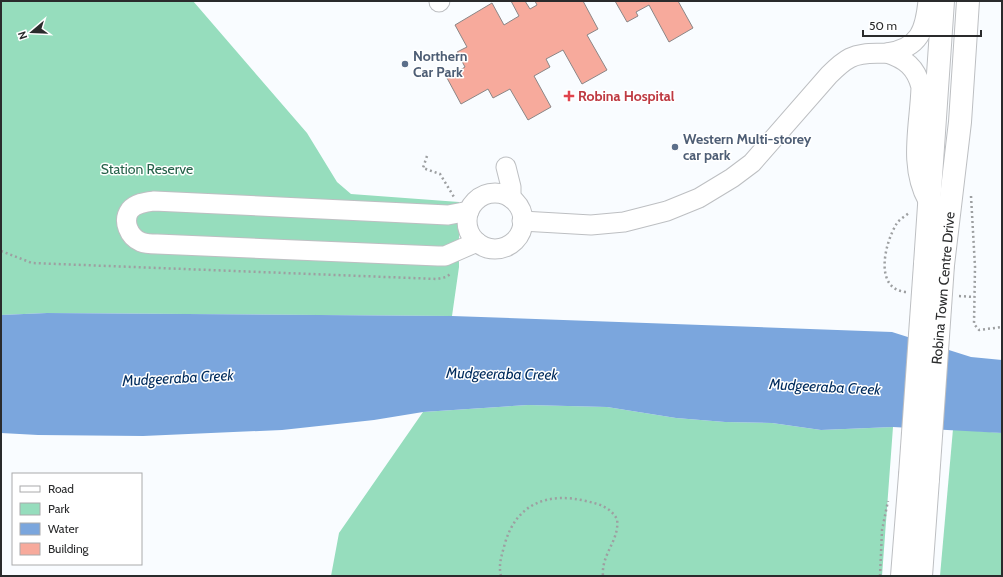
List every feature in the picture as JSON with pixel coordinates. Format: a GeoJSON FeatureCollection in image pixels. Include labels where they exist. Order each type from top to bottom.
{"type":"FeatureCollection","features":[{"type":"Feature","properties":{"kind":"main road","name":"Robina Town Centre Drive"},"geometry":{"type":"LineString","coordinates":[[934,264],[928,201],[943,1]]}},
{"type":"Feature","properties":{"kind":"main road","name":"Robina Town Centre Drive"},"geometry":{"type":"LineString","coordinates":[[921,576],[919,477],[934,264],[960,122],[968,1]]}},
{"type":"Feature","properties":{"kind":"main road","name":"Robina Town Centre Drive"},"geometry":{"type":"LineString","coordinates":[[902,576],[919,477]]}},
{"type":"Feature","properties":{"kind":"lane"},"geometry":{"type":"LineString","coordinates":[[522,221],[591,225],[624,222],[667,210],[699,198],[732,178],[752,163],[829,75],[851,57],[864,54],[886,53],[908,46],[919,37],[926,23],[928,1]]}},
{"type":"Feature","properties":{"kind":"lane"},"geometry":{"type":"LineString","coordinates":[[886,53],[900,58],[910,65],[918,76],[921,87],[916,165],[922,190],[928,201]]}},
{"type":"Feature","properties":{"kind":"lane"},"geometry":{"type":"LineString","coordinates":[[489,193],[498,193],[510,198],[520,210],[522,221],[518,237],[511,243],[494,249],[485,247],[471,236],[468,228],[469,211],[477,200],[489,193],[506,167],[511,187],[510,198]]}},
{"type":"Feature","properties":{"kind":"lane"},"geometry":{"type":"LineString","coordinates":[[469,211],[448,214],[154,201],[134,207],[128,214],[127,224],[131,234],[140,242],[157,244],[444,256],[477,242]]}},
{"type":"Feature","properties":{"kind":"path"},"geometry":{"type":"LineString","coordinates":[[427,156],[423,168],[440,174],[450,189]]}},
{"type":"Feature","properties":{"kind":"path"},"geometry":{"type":"LineString","coordinates":[[971,194],[975,267],[974,324],[979,330],[1002,327]]}},
{"type":"Feature","properties":{"kind":"path"},"geometry":{"type":"LineString","coordinates":[[500,576],[500,560],[507,537],[514,523],[532,505],[547,499],[559,498],[579,499],[599,504],[608,508],[617,519],[617,533],[606,553],[602,567],[603,576]]}},
{"type":"Feature","properties":{"kind":"path"},"geometry":{"type":"LineString","coordinates":[[880,576],[882,530],[888,500]]}},
{"type":"Feature","properties":{"kind":"green space","name":"Station Reserve"},"geometry":{"type":"Polygon","coordinates":[[[1,1],[193,1],[307,133],[337,182],[351,194],[459,202],[459,267],[452,316],[47,313],[1,315],[1,1]]]}},
{"type":"Feature","properties":{"kind":"green space"},"geometry":{"type":"Polygon","coordinates":[[[528,405],[607,407],[676,418],[725,422],[772,423],[821,430],[893,427],[882,576],[331,576],[339,533],[423,412],[528,405]]]}},
{"type":"Feature","properties":{"kind":"green space"},"geometry":{"type":"Polygon","coordinates":[[[953,429],[1002,433],[1002,576],[940,576],[953,429]]]}},
{"type":"Feature","properties":{"kind":"water","name":"Mudgeeraba Creek"},"geometry":{"type":"Polygon","coordinates":[[[47,313],[452,316],[892,332],[971,357],[1002,360],[1002,433],[893,427],[821,430],[772,423],[725,422],[676,418],[607,407],[528,405],[423,412],[374,420],[282,430],[143,436],[38,435],[1,433],[1,315],[47,313]]]}},
{"type":"Feature","properties":{"kind":"building"},"geometry":{"type":"Polygon","coordinates":[[[511,1],[525,1],[530,9],[537,5],[535,1],[583,1],[598,29],[587,35],[607,70],[582,84],[563,50],[546,59],[550,67],[534,76],[551,107],[528,120],[510,89],[493,98],[488,89],[461,104],[447,78],[465,67],[457,52],[467,47],[455,25],[492,3],[504,25],[519,16],[511,1]]]}},
{"type":"Feature","properties":{"kind":"building"},"geometry":{"type":"Polygon","coordinates":[[[615,1],[678,1],[693,28],[669,42],[649,5],[636,12],[638,16],[627,22],[615,1]]]}},
{"type":"Feature","properties":{"kind":"place","name":"Northern Car Park"},"geometry":{"type":"Point","coordinates":[405,64]}},
{"type":"Feature","properties":{"kind":"place","name":"Robina Hospital"},"geometry":{"type":"Point","coordinates":[569,96]}},
{"type":"Feature","properties":{"kind":"place","name":"Western Multi-storey car park"},"geometry":{"type":"Point","coordinates":[675,147]}}]}
